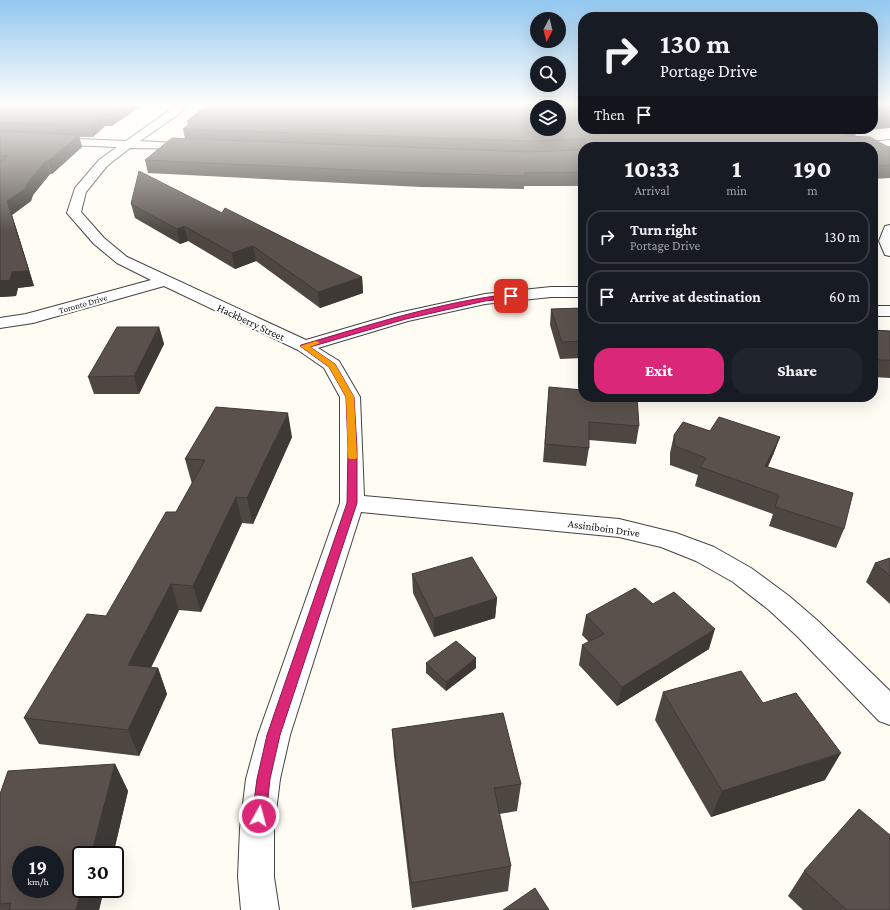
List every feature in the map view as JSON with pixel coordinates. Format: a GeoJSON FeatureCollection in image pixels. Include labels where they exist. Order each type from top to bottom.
{"type":"FeatureCollection","features":[{"type":"Feature","properties":{"kind":"street","name":"Hackberry Street"},"geometry":{"type":"LineString","coordinates":[[123,147],[103,163],[80,191],[74,213],[99,241],[122,260],[304,346],[332,365],[350,397],[352,503],[274,735],[264,779],[257,835],[256,877],[260,910]]}},
{"type":"Feature","properties":{"kind":"street"},"geometry":{"type":"LineString","coordinates":[[193,147],[203,148]]}},
{"type":"Feature","properties":{"kind":"street"},"geometry":{"type":"LineString","coordinates":[[890,228],[886,241],[890,252]]}},
{"type":"Feature","properties":{"kind":"street","name":"Toronto Drive"},"geometry":{"type":"LineString","coordinates":[[0,323],[27,319],[165,281]]}},
{"type":"Feature","properties":{"kind":"street"},"geometry":{"type":"LineString","coordinates":[[304,346],[404,317],[485,299],[551,292],[578,292]]}},
{"type":"Feature","properties":{"kind":"street"},"geometry":{"type":"LineString","coordinates":[[878,311],[890,311]]}},
{"type":"Feature","properties":{"kind":"street","name":"Assiniboin Drive"},"geometry":{"type":"LineString","coordinates":[[352,503],[619,528],[667,539],[705,554],[736,572],[778,603],[808,629],[890,711]]}},
{"type":"Feature","properties":{"kind":"building"},"geometry":{"type":"Polygon","coordinates":[[[0,147],[64,147],[46,161],[28,182],[26,188],[7,201],[29,271],[12,272],[10,280],[0,281],[0,163],[8,156],[0,156],[0,147]]]}},
{"type":"Feature","properties":{"kind":"building"},"geometry":{"type":"Polygon","coordinates":[[[160,147],[413,147],[529,152],[578,150],[578,172],[525,173],[525,176],[421,173],[145,160],[160,147]]]}},
{"type":"Feature","properties":{"kind":"building"},"geometry":{"type":"Polygon","coordinates":[[[878,147],[890,148],[890,165],[878,166],[878,147]]]}},
{"type":"Feature","properties":{"kind":"building"},"geometry":{"type":"Polygon","coordinates":[[[139,171],[222,213],[225,208],[362,277],[318,292],[253,246],[232,253],[184,226],[177,229],[131,204],[139,171]]]}},
{"type":"Feature","properties":{"kind":"building"},"geometry":{"type":"Polygon","coordinates":[[[578,308],[578,341],[562,342],[551,309],[578,308]]]}},
{"type":"Feature","properties":{"kind":"building"},"geometry":{"type":"Polygon","coordinates":[[[117,327],[159,327],[134,376],[88,377],[117,327]]]}},
{"type":"Feature","properties":{"kind":"building"},"geometry":{"type":"Polygon","coordinates":[[[878,330],[890,331],[890,360],[878,360],[878,330]]]}},
{"type":"Feature","properties":{"kind":"building"},"geometry":{"type":"Polygon","coordinates":[[[549,387],[578,390],[578,402],[637,402],[639,426],[589,422],[589,448],[545,444],[549,387]]]}},
{"type":"Feature","properties":{"kind":"building"},"geometry":{"type":"Polygon","coordinates":[[[216,407],[288,413],[247,498],[236,497],[193,586],[171,584],[128,665],[158,668],[128,730],[24,718],[87,614],[106,616],[166,512],[176,512],[205,460],[185,459],[216,407]]]}},
{"type":"Feature","properties":{"kind":"building"},"geometry":{"type":"Polygon","coordinates":[[[719,417],[780,437],[765,466],[853,493],[844,529],[775,507],[779,495],[700,467],[706,458],[675,446],[674,435],[683,422],[710,431],[719,417]]]}},
{"type":"Feature","properties":{"kind":"building"},"geometry":{"type":"Polygon","coordinates":[[[472,557],[497,598],[434,618],[412,574],[472,557]]]}},
{"type":"Feature","properties":{"kind":"building"},"geometry":{"type":"Polygon","coordinates":[[[890,558],[890,576],[875,563],[890,558]]]}},
{"type":"Feature","properties":{"kind":"building"},"geometry":{"type":"Polygon","coordinates":[[[635,588],[653,604],[674,592],[715,629],[622,687],[582,645],[604,634],[586,615],[635,588]]]}},
{"type":"Feature","properties":{"kind":"building"},"geometry":{"type":"Polygon","coordinates":[[[456,641],[476,658],[446,682],[426,663],[456,641]]]}},
{"type":"Feature","properties":{"kind":"building"},"geometry":{"type":"Polygon","coordinates":[[[741,671],[763,703],[796,693],[841,753],[722,791],[663,692],[741,671]]]}},
{"type":"Feature","properties":{"kind":"building"},"geometry":{"type":"Polygon","coordinates":[[[503,713],[521,784],[494,788],[511,866],[411,883],[392,729],[503,713]]]}},
{"type":"Feature","properties":{"kind":"building"},"geometry":{"type":"Polygon","coordinates":[[[115,764],[93,846],[72,846],[72,898],[79,898],[76,910],[9,910],[11,903],[0,904],[0,794],[8,771],[115,764]]]}},
{"type":"Feature","properties":{"kind":"building"},"geometry":{"type":"Polygon","coordinates":[[[859,809],[890,835],[890,910],[847,910],[804,871],[859,809]]]}},
{"type":"Feature","properties":{"kind":"building"},"geometry":{"type":"Polygon","coordinates":[[[535,888],[549,910],[503,910],[535,888]]]}},
{"type":"Feature","properties":{"kind":"slow traffic"},"geometry":{"type":"LineString","coordinates":[[316,343],[304,346],[332,365],[350,397],[352,457]]}},
{"type":"Feature","properties":{"kind":"route"},"geometry":{"type":"LineString","coordinates":[[259,816],[264,779],[274,735],[352,503],[350,397],[332,365],[304,346],[404,317],[485,299],[511,296]]}}]}
